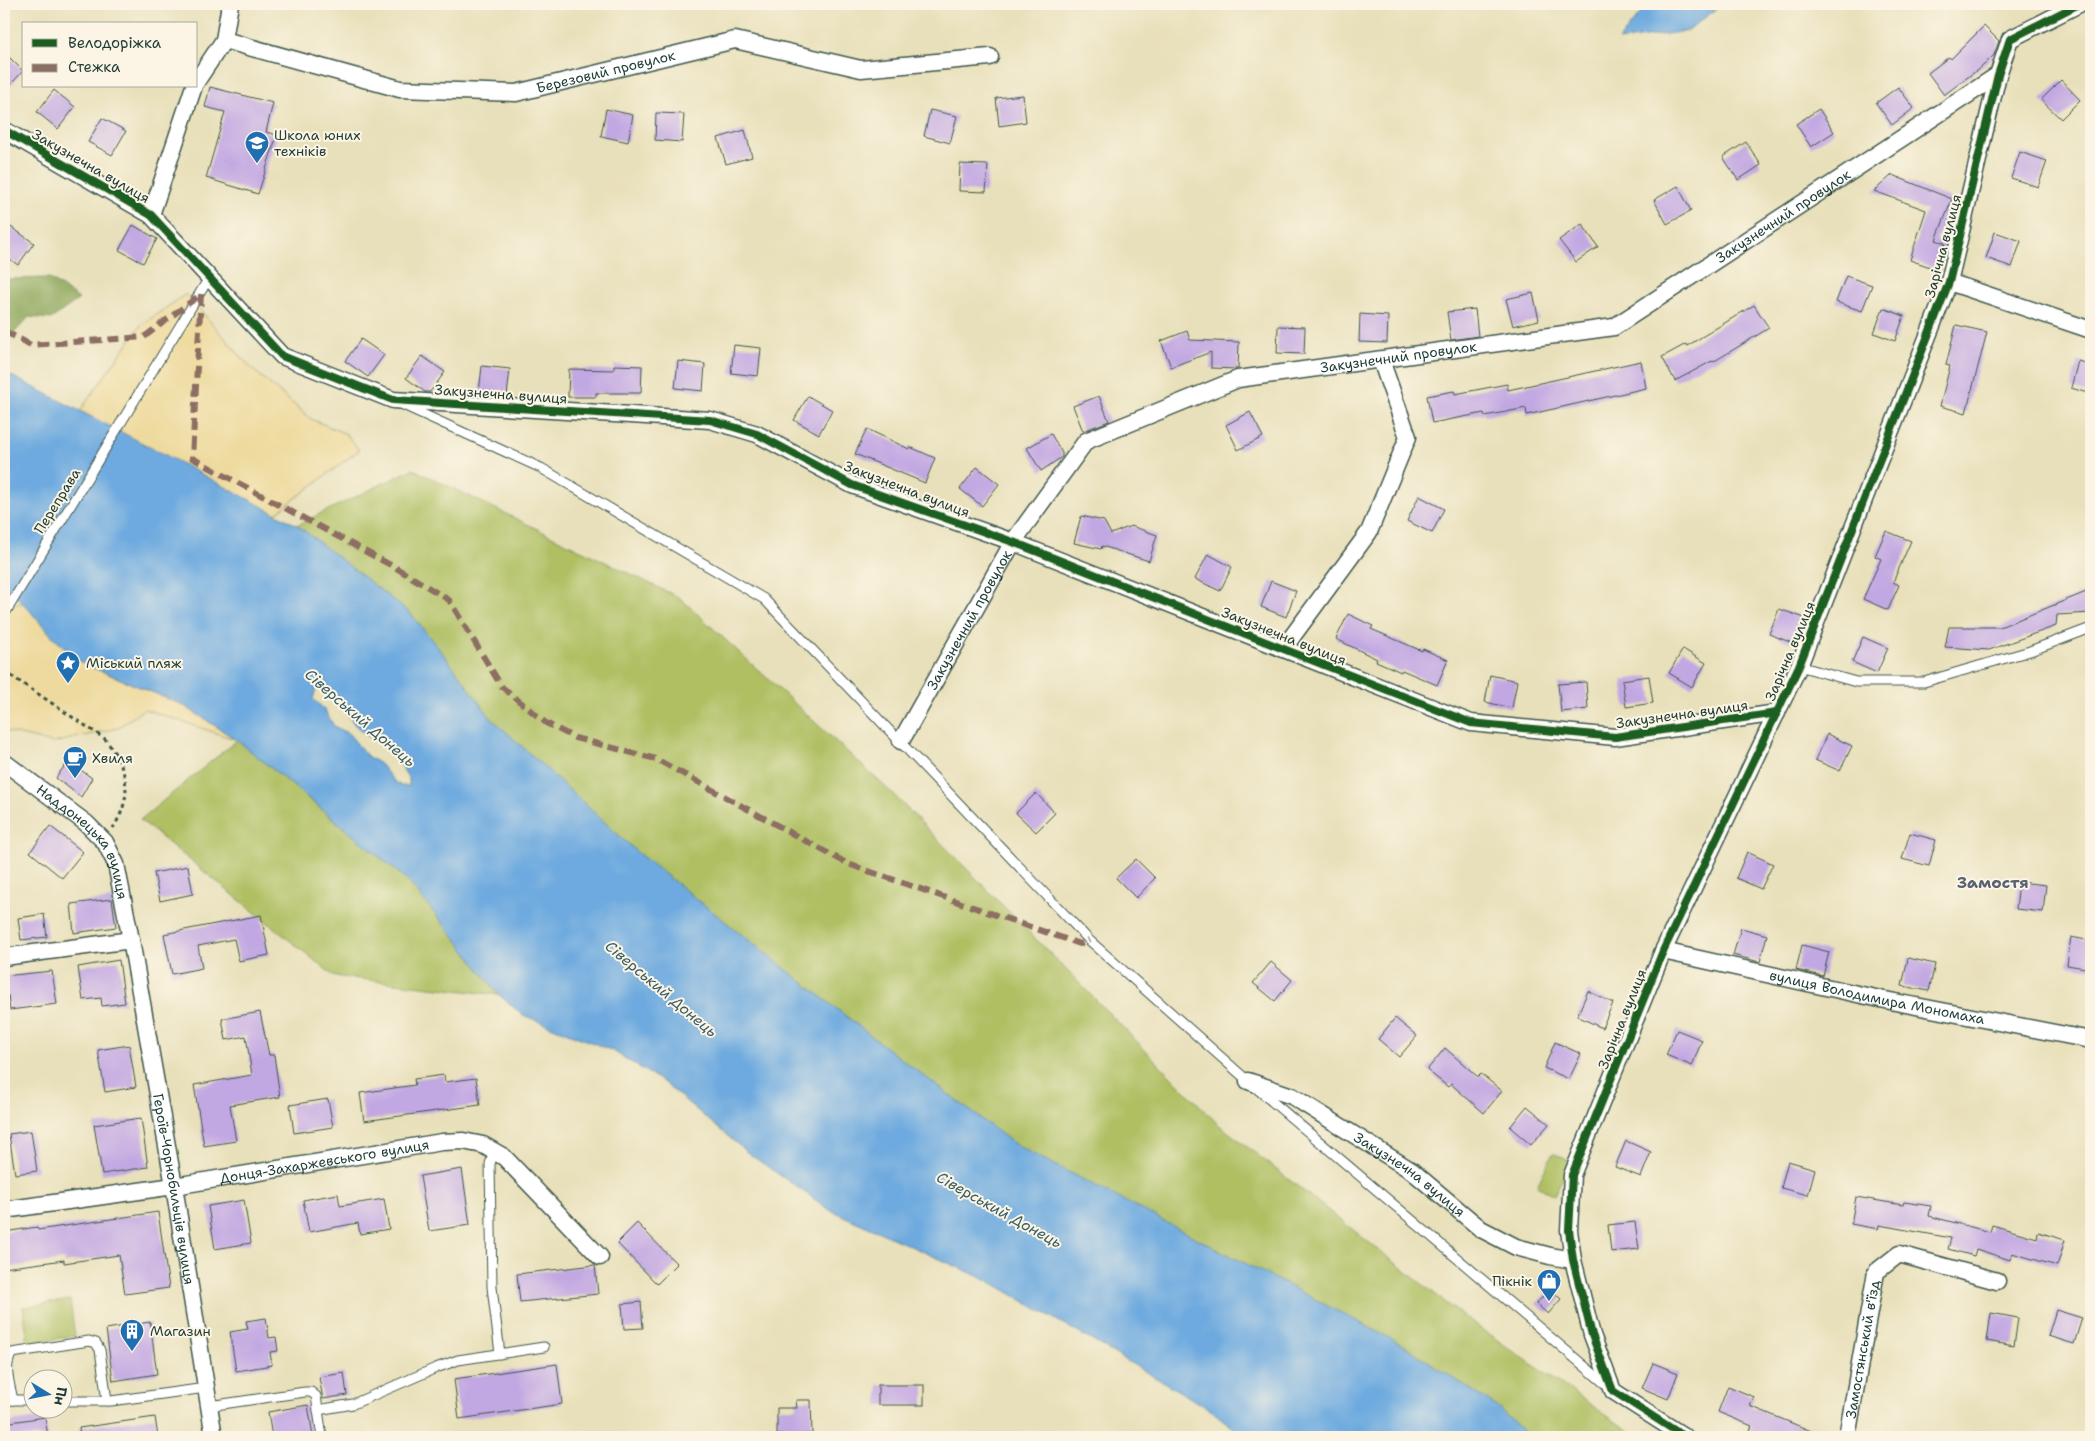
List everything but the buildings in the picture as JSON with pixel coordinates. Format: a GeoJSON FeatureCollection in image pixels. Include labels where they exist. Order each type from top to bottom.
{"type":"FeatureCollection","features":[{"type":"Feature","properties":{"kind":"street"},"geometry":{"type":"LineString","coordinates":[[198,79],[224,40],[230,4]]}},
{"type":"Feature","properties":{"kind":"street","name":"Зарічна вулиця"},"geometry":{"type":"LineString","coordinates":[[1613,1391],[1592,1335],[1573,1260],[1569,1230],[1572,1175],[1663,951],[1799,666],[1949,282],[1998,75],[2010,39],[2080,4]]}},
{"type":"Feature","properties":{"kind":"street","name":"Березовий провулок"},"geometry":{"type":"LineString","coordinates":[[224,40],[400,89],[516,93],[735,40],[861,69],[990,57]]}},
{"type":"Feature","properties":{"kind":"street","name":"Закузнечний провулок"},"geometry":{"type":"LineString","coordinates":[[901,741],[1013,542],[1086,442],[1238,379],[1614,327],[1998,75]]}},
{"type":"Feature","properties":{"kind":"street"},"geometry":{"type":"LineString","coordinates":[[151,215],[193,88]]}},
{"type":"Feature","properties":{"kind":"street","name":"Закузнечна вулиця"},"geometry":{"type":"LineString","coordinates":[[4,130],[151,215],[282,356],[393,400],[710,420],[757,434],[852,485],[1013,542],[1471,723],[1614,737],[1777,713]]}},
{"type":"Feature","properties":{"kind":"street"},"geometry":{"type":"LineString","coordinates":[[1949,282],[2091,330]]}},
{"type":"Feature","properties":{"kind":"street","name":"Закузнечна вулиця"},"geometry":{"type":"LineString","coordinates":[[1283,649],[1369,532],[1408,437],[1381,360]]}},
{"type":"Feature","properties":{"kind":"street","name":"Наддонецька вулиця"},"geometry":{"type":"LineString","coordinates":[[4,762],[86,823],[105,842],[116,864],[131,940]]}},
{"type":"Feature","properties":{"kind":"street"},"geometry":{"type":"LineString","coordinates":[[4,957],[131,940]]}},
{"type":"Feature","properties":{"kind":"street","name":"Героїв-Чорнобильців вулиця"},"geometry":{"type":"LineString","coordinates":[[131,940],[174,1186],[214,1437]]}},
{"type":"Feature","properties":{"kind":"street","name":"вулиця Володимира Мономаха"},"geometry":{"type":"LineString","coordinates":[[1663,951],[1880,999],[2091,1040]]}},
{"type":"Feature","properties":{"kind":"street","name":"Закузнечна вулиця"},"geometry":{"type":"LineString","coordinates":[[1248,1081],[1292,1096],[1412,1171],[1481,1229],[1516,1247],[1573,1260]]}},
{"type":"Feature","properties":{"kind":"street","name":"Донця-Захаржевського вулиця"},"geometry":{"type":"LineString","coordinates":[[4,1210],[174,1186],[442,1142],[463,1141],[482,1145],[504,1157],[600,1257]]}},
{"type":"Feature","properties":{"kind":"street","name":"Замостянський в'їзд"},"geometry":{"type":"LineString","coordinates":[[1847,1437],[1876,1272],[1899,1254],[1998,1281]]}},
{"type":"Feature","properties":{"kind":"street"},"geometry":{"type":"LineString","coordinates":[[1613,1391],[1685,1437]]}},
{"type":"Feature","properties":{"kind":"lane","name":"Переправа"},"geometry":{"type":"LineString","coordinates":[[4,615],[209,278]]}},
{"type":"Feature","properties":{"kind":"lane"},"geometry":{"type":"LineString","coordinates":[[393,400],[540,468],[764,598],[1089,940],[1248,1081],[1613,1391]]}},
{"type":"Feature","properties":{"kind":"lane"},"geometry":{"type":"LineString","coordinates":[[1799,666],[1856,682],[1924,682],[2030,651],[2091,628]]}},
{"type":"Feature","properties":{"kind":"lane"},"geometry":{"type":"LineString","coordinates":[[494,1151],[490,1164],[492,1287],[500,1354]]}},
{"type":"Feature","properties":{"kind":"lane"},"geometry":{"type":"LineString","coordinates":[[22,1400],[8,1400],[7,1370],[8,1360],[12,1353],[89,1341],[96,1343],[100,1350],[107,1401]]}},
{"type":"Feature","properties":{"kind":"lane"},"geometry":{"type":"LineString","coordinates":[[318,1410],[353,1404],[458,1360],[544,1348]]}},
{"type":"Feature","properties":{"kind":"lane"},"geometry":{"type":"LineString","coordinates":[[72,1401],[107,1401],[206,1388]]}},
{"type":"Feature","properties":{"kind":"lane"},"geometry":{"type":"LineString","coordinates":[[209,1406],[311,1392],[316,1396],[322,1437]]}},
{"type":"Feature","properties":{"kind":"path"},"geometry":{"type":"LineString","coordinates":[[4,671],[105,739],[116,754],[123,772],[126,793],[123,812],[105,842]]}},
{"type":"Feature","properties":{"kind":"green space"},"geometry":{"type":"Polygon","coordinates":[[[49,278],[79,299],[51,319],[29,317],[4,344],[4,279],[49,278]]]}},
{"type":"Feature","properties":{"kind":"green space"},"geometry":{"type":"Polygon","coordinates":[[[413,469],[680,598],[893,794],[1218,1124],[1468,1320],[1638,1437],[1530,1437],[1494,1405],[1405,1346],[1016,1145],[888,1049],[639,854],[491,718],[411,614],[297,525],[413,469]]]}},
{"type":"Feature","properties":{"kind":"green space"},"geometry":{"type":"Polygon","coordinates":[[[237,740],[406,879],[461,945],[499,995],[334,976],[140,820],[237,740]]]}},
{"type":"Feature","properties":{"kind":"green space"},"geometry":{"type":"Polygon","coordinates":[[[1553,1153],[1571,1162],[1554,1195],[1537,1186],[1553,1153]]]}},
{"type":"Feature","properties":{"kind":"green space"},"geometry":{"type":"Polygon","coordinates":[[[70,1300],[75,1336],[28,1343],[23,1307],[70,1300]]]}},
{"type":"Feature","properties":{"kind":"sand"},"geometry":{"type":"Polygon","coordinates":[[[186,294],[251,368],[311,419],[346,434],[359,450],[275,514],[80,411],[140,326],[186,294]]]}},
{"type":"Feature","properties":{"kind":"sand","name":"Міський пляж"},"geometry":{"type":"Polygon","coordinates":[[[23,603],[54,638],[82,663],[183,705],[237,740],[144,709],[118,728],[53,743],[4,731],[4,606],[23,603]]]}},
{"type":"Feature","properties":{"kind":"water"},"geometry":{"type":"Polygon","coordinates":[[[1648,4],[1723,4],[1687,31],[1618,41],[1648,4]]]}},
{"type":"Feature","properties":{"kind":"water","name":"Сіверський Донець"},"geometry":{"type":"Polygon","coordinates":[[[4,372],[297,525],[411,614],[491,718],[639,854],[888,1049],[1016,1145],[1405,1346],[1494,1405],[1530,1437],[1245,1437],[1208,1408],[991,1282],[830,1210],[748,1153],[663,1082],[613,1051],[523,1015],[499,995],[461,945],[406,879],[318,806],[237,740],[183,705],[82,663],[54,638],[4,585],[4,372]],[[317,687],[313,699],[324,709],[334,726],[349,734],[367,756],[380,764],[394,781],[401,786],[409,786],[409,779],[392,752],[355,725],[335,697],[324,687],[317,687]]]}},
{"type":"Feature","properties":{"kind":"marked path"},"geometry":{"type":"LineString","coordinates":[[201,294],[192,458],[398,569],[449,600],[502,687],[546,723],[575,738],[656,759],[848,864],[1080,944],[1089,940]]}},
{"type":"Feature","properties":{"kind":"marked path"},"geometry":{"type":"LineString","coordinates":[[4,331],[31,345],[144,337],[201,294]]}},
{"type":"Feature","properties":{"kind":"cycle path"},"geometry":{"type":"LineString","coordinates":[[1685,1437],[1613,1391],[1592,1335],[1573,1260],[1569,1230],[1572,1175],[1663,951],[1799,666],[1949,282],[1998,75],[2010,39],[2079,4]]}},
{"type":"Feature","properties":{"kind":"cycle path"},"geometry":{"type":"LineString","coordinates":[[4,130],[151,215],[282,356],[393,400],[710,420],[757,434],[852,485],[1013,542],[1471,723],[1615,737],[1777,713]]}},
{"type":"Feature","properties":{"kind":"place","name":"Школа юних техніків"},"geometry":{"type":"Point","coordinates":[257,164]}},
{"type":"Feature","properties":{"kind":"place","name":"Міський пляж"},"geometry":{"type":"Point","coordinates":[68,684]}},
{"type":"Feature","properties":{"kind":"place","name":"Хвиля"},"geometry":{"type":"Point","coordinates":[75,779]}},
{"type":"Feature","properties":{"kind":"place","name":"Пікнік"},"geometry":{"type":"Point","coordinates":[1549,1302]}},
{"type":"Feature","properties":{"kind":"place","name":"Магазин"},"geometry":{"type":"Point","coordinates":[132,1352]}},
{"type":"Feature","properties":{"kind":"district","name":"Замостя"},"geometry":{"type":"Point","coordinates":[1993,882]}}]}
